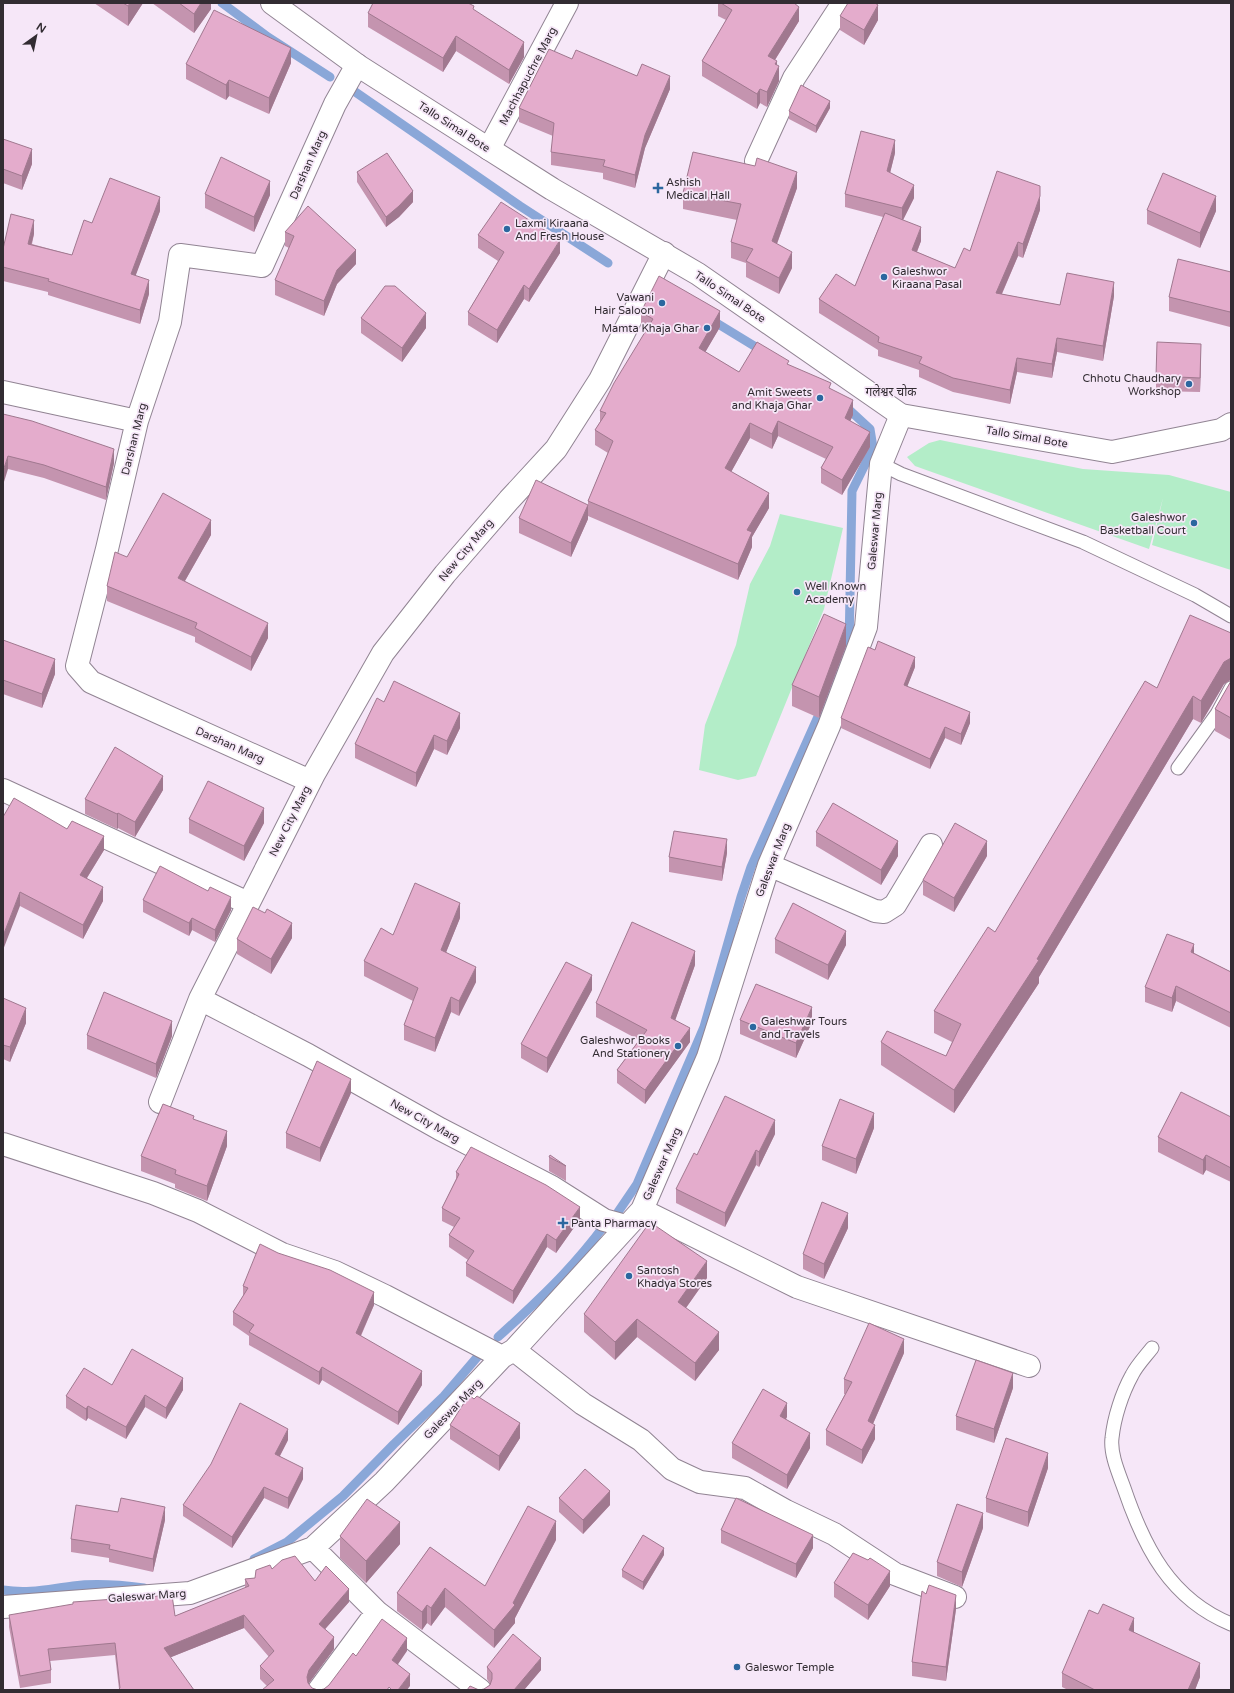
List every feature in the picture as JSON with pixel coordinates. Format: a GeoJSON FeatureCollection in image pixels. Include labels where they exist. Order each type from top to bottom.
{"type":"FeatureCollection","features":[{"type":"Feature","properties":{"kind":"street","name":"Tallo Simal Bote"},"geometry":{"type":"LineString","coordinates":[[272,3],[357,64],[489,149],[552,189],[698,274],[901,415],[1112,452],[1221,430],[1231,424]]}},
{"type":"Feature","properties":{"kind":"street","name":"Machhapuchre Marg"},"geometry":{"type":"LineString","coordinates":[[489,149],[567,3]]}},
{"type":"Feature","properties":{"kind":"street"},"geometry":{"type":"LineString","coordinates":[[756,162],[794,78],[843,3]]}},
{"type":"Feature","properties":{"kind":"street","name":"Darshan Marg"},"geometry":{"type":"LineString","coordinates":[[310,781],[91,682],[77,666],[107,549],[137,421],[170,322],[180,255],[262,266],[336,104],[357,64]]}},
{"type":"Feature","properties":{"kind":"street","name":"New City Marg"},"geometry":{"type":"LineString","coordinates":[[626,1226],[604,1220],[552,1188],[440,1129],[308,1055],[200,999],[310,781],[383,653],[450,568],[508,500],[556,449],[600,380],[664,253]]}},
{"type":"Feature","properties":{"kind":"street"},"geometry":{"type":"LineString","coordinates":[[3,392],[137,421]]}},
{"type":"Feature","properties":{"kind":"street","name":"Galeswar Marg"},"geometry":{"type":"LineString","coordinates":[[3,1607],[190,1593],[313,1548],[384,1482],[642,1210],[708,1057],[769,865],[829,726],[866,627],[881,464],[901,415]]}},
{"type":"Feature","properties":{"kind":"street"},"geometry":{"type":"LineString","coordinates":[[3,790],[248,903]]}},
{"type":"Feature","properties":{"kind":"street"},"geometry":{"type":"LineString","coordinates":[[769,865],[875,911],[884,912],[895,905],[931,845]]}},
{"type":"Feature","properties":{"kind":"street"},"geometry":{"type":"LineString","coordinates":[[160,1102],[200,999]]}},
{"type":"Feature","properties":{"kind":"street"},"geometry":{"type":"LineString","coordinates":[[3,1144],[153,1194],[198,1211],[282,1254],[335,1272],[508,1353],[583,1404],[641,1440],[672,1469],[700,1482],[745,1488],[786,1511],[834,1534],[895,1574],[956,1597]]}},
{"type":"Feature","properties":{"kind":"street"},"geometry":{"type":"LineString","coordinates":[[642,1210],[797,1287],[1029,1366]]}},
{"type":"Feature","properties":{"kind":"street"},"geometry":{"type":"LineString","coordinates":[[313,1548],[377,1612],[480,1690]]}},
{"type":"Feature","properties":{"kind":"street"},"geometry":{"type":"LineString","coordinates":[[319,1690],[377,1612]]}},
{"type":"Feature","properties":{"kind":"lane"},"geometry":{"type":"LineString","coordinates":[[881,464],[901,474],[1082,542],[1195,595],[1231,616]]}},
{"type":"Feature","properties":{"kind":"lane"},"geometry":{"type":"LineString","coordinates":[[1178,768],[1218,714],[1231,688]]}},
{"type":"Feature","properties":{"kind":"lane"},"geometry":{"type":"LineString","coordinates":[[1152,1348],[1132,1375],[1117,1412],[1111,1440],[1116,1467],[1135,1520],[1154,1559],[1169,1580],[1190,1600],[1231,1624]]}},
{"type":"Feature","properties":{"kind":"green space"},"geometry":{"type":"Polygon","coordinates":[[[940,440],[1083,469],[1169,475],[1231,492],[1231,570],[1152,545],[1163,498],[1149,549],[915,466],[907,457],[929,443],[940,440]]]}},
{"type":"Feature","properties":{"kind":"green space"},"geometry":{"type":"Polygon","coordinates":[[[780,514],[843,528],[824,609],[756,776],[738,780],[699,770],[705,725],[736,645],[750,584],[770,546],[780,514]]]}},
{"type":"Feature","properties":{"kind":"building"},"geometry":{"type":"Polygon","coordinates":[[[123,3],[130,3],[128,6],[123,3]]]}},
{"type":"Feature","properties":{"kind":"building"},"geometry":{"type":"Polygon","coordinates":[[[179,3],[201,3],[194,14],[179,3]]]}},
{"type":"Feature","properties":{"kind":"building"},"geometry":{"type":"Polygon","coordinates":[[[373,3],[468,3],[474,6],[473,9],[524,42],[509,70],[456,36],[443,58],[368,13],[373,3]]]}},
{"type":"Feature","properties":{"kind":"building"},"geometry":{"type":"Polygon","coordinates":[[[721,3],[794,3],[799,7],[768,56],[777,61],[775,64],[779,66],[767,92],[760,89],[757,94],[702,61],[732,10],[721,3]]]}},
{"type":"Feature","properties":{"kind":"building"},"geometry":{"type":"Polygon","coordinates":[[[848,3],[875,3],[878,5],[864,30],[840,16],[848,3]]]}},
{"type":"Feature","properties":{"kind":"building"},"geometry":{"type":"Polygon","coordinates":[[[214,10],[291,48],[269,98],[229,80],[226,85],[186,64],[214,10]]]}},
{"type":"Feature","properties":{"kind":"building"},"geometry":{"type":"Polygon","coordinates":[[[549,49],[572,59],[576,50],[637,76],[642,64],[670,76],[645,135],[635,175],[603,166],[605,160],[551,152],[554,123],[519,108],[549,49]]]}},
{"type":"Feature","properties":{"kind":"building"},"geometry":{"type":"Polygon","coordinates":[[[801,85],[830,101],[816,126],[789,111],[801,85]]]}},
{"type":"Feature","properties":{"kind":"building"},"geometry":{"type":"Polygon","coordinates":[[[861,131],[895,140],[887,171],[914,185],[902,208],[845,194],[861,131]]]}},
{"type":"Feature","properties":{"kind":"building"},"geometry":{"type":"Polygon","coordinates":[[[3,139],[32,149],[22,176],[3,169],[3,139]]]}},
{"type":"Feature","properties":{"kind":"building"},"geometry":{"type":"Polygon","coordinates":[[[693,152],[755,166],[757,158],[797,172],[772,241],[792,252],[779,278],[746,261],[753,249],[731,242],[741,204],[683,193],[693,152]]]}},
{"type":"Feature","properties":{"kind":"building"},"geometry":{"type":"Polygon","coordinates":[[[387,153],[413,191],[386,217],[357,172],[387,153]]]}},
{"type":"Feature","properties":{"kind":"building"},"geometry":{"type":"Polygon","coordinates":[[[221,157],[270,181],[254,217],[205,194],[221,157]]]}},
{"type":"Feature","properties":{"kind":"building"},"geometry":{"type":"Polygon","coordinates":[[[997,171],[1040,186],[1040,196],[1023,244],[1018,242],[996,293],[1060,305],[1067,273],[1114,282],[1103,346],[1057,338],[1052,364],[1017,358],[1010,390],[953,378],[919,363],[922,357],[878,342],[879,337],[819,299],[836,274],[855,286],[885,213],[921,227],[912,250],[955,268],[964,248],[970,251],[997,171]]]}},
{"type":"Feature","properties":{"kind":"building"},"geometry":{"type":"Polygon","coordinates":[[[1163,173],[1216,196],[1200,233],[1147,210],[1163,173]]]}},
{"type":"Feature","properties":{"kind":"building"},"geometry":{"type":"Polygon","coordinates":[[[110,178],[160,197],[131,274],[149,280],[140,310],[48,281],[49,279],[3,267],[3,249],[11,214],[34,220],[28,244],[72,255],[84,220],[92,223],[110,178]]]}},
{"type":"Feature","properties":{"kind":"building"},"geometry":{"type":"Polygon","coordinates":[[[501,202],[560,240],[529,289],[524,285],[497,330],[468,312],[504,252],[478,235],[501,202]]]}},
{"type":"Feature","properties":{"kind":"building"},"geometry":{"type":"Polygon","coordinates":[[[308,206],[356,250],[337,270],[324,301],[275,280],[294,236],[285,232],[308,206]]]}},
{"type":"Feature","properties":{"kind":"building"},"geometry":{"type":"Polygon","coordinates":[[[1178,259],[1231,272],[1230,312],[1169,297],[1178,259]]]}},
{"type":"Feature","properties":{"kind":"building"},"geometry":{"type":"Polygon","coordinates":[[[659,276],[720,311],[699,348],[739,372],[757,342],[789,361],[787,364],[831,383],[829,388],[853,400],[845,418],[870,432],[842,480],[821,468],[833,447],[778,421],[772,434],[750,423],[725,468],[769,493],[747,530],[752,532],[738,564],[588,501],[613,441],[595,430],[606,413],[600,411],[614,383],[653,319],[641,312],[659,276]]]}},
{"type":"Feature","properties":{"kind":"building"},"geometry":{"type":"Polygon","coordinates":[[[385,286],[395,286],[426,313],[402,348],[361,318],[385,286]]]}},
{"type":"Feature","properties":{"kind":"building"},"geometry":{"type":"Polygon","coordinates":[[[1157,342],[1201,344],[1200,378],[1156,376],[1157,342]]]}},
{"type":"Feature","properties":{"kind":"building"},"geometry":{"type":"Polygon","coordinates":[[[3,414],[32,421],[114,449],[106,487],[44,465],[8,456],[3,471],[3,414]]]}},
{"type":"Feature","properties":{"kind":"building"},"geometry":{"type":"Polygon","coordinates":[[[536,480],[588,505],[571,543],[519,518],[536,480]]]}},
{"type":"Feature","properties":{"kind":"building"},"geometry":{"type":"Polygon","coordinates":[[[163,493],[211,520],[178,578],[268,623],[251,657],[195,628],[197,623],[107,586],[115,552],[127,557],[163,493]]]}},
{"type":"Feature","properties":{"kind":"building"},"geometry":{"type":"Polygon","coordinates":[[[824,614],[846,624],[819,697],[792,685],[824,614]]]}},
{"type":"Feature","properties":{"kind":"building"},"geometry":{"type":"Polygon","coordinates":[[[1190,615],[1231,633],[1231,658],[1224,662],[1201,701],[1193,696],[1037,959],[1039,960],[954,1090],[881,1042],[887,1031],[946,1056],[961,1024],[934,1011],[988,927],[995,932],[1145,681],[1157,688],[1190,615]]]}},
{"type":"Feature","properties":{"kind":"building"},"geometry":{"type":"Polygon","coordinates":[[[3,640],[55,659],[42,694],[3,680],[3,640]]]}},
{"type":"Feature","properties":{"kind":"building"},"geometry":{"type":"Polygon","coordinates":[[[878,641],[915,657],[904,685],[970,712],[961,734],[945,727],[930,759],[841,718],[868,647],[875,650],[878,641]]]}},
{"type":"Feature","properties":{"kind":"building"},"geometry":{"type":"Polygon","coordinates":[[[394,681],[460,713],[447,741],[434,735],[416,773],[355,744],[377,698],[384,702],[394,681]]]}},
{"type":"Feature","properties":{"kind":"building"},"geometry":{"type":"Polygon","coordinates":[[[1231,681],[1231,718],[1215,709],[1231,681]]]}},
{"type":"Feature","properties":{"kind":"building"},"geometry":{"type":"Polygon","coordinates":[[[115,747],[163,776],[135,822],[85,799],[115,747]]]}},
{"type":"Feature","properties":{"kind":"building"},"geometry":{"type":"Polygon","coordinates":[[[208,781],[264,808],[244,846],[189,819],[208,781]]]}},
{"type":"Feature","properties":{"kind":"building"},"geometry":{"type":"Polygon","coordinates":[[[14,798],[67,829],[72,821],[104,836],[80,875],[103,887],[83,925],[20,892],[3,936],[3,817],[14,798]]]}},
{"type":"Feature","properties":{"kind":"building"},"geometry":{"type":"Polygon","coordinates":[[[833,803],[898,841],[881,870],[816,832],[833,803]]]}},
{"type":"Feature","properties":{"kind":"building"},"geometry":{"type":"Polygon","coordinates":[[[955,823],[987,841],[954,898],[923,880],[955,823]]]}},
{"type":"Feature","properties":{"kind":"building"},"geometry":{"type":"Polygon","coordinates":[[[674,831],[727,839],[722,867],[669,857],[674,831]]]}},
{"type":"Feature","properties":{"kind":"building"},"geometry":{"type":"Polygon","coordinates":[[[160,866],[208,891],[210,887],[231,897],[215,930],[192,918],[189,923],[143,900],[160,866]]]}},
{"type":"Feature","properties":{"kind":"building"},"geometry":{"type":"Polygon","coordinates":[[[415,883],[460,903],[441,950],[476,967],[459,1001],[451,997],[435,1038],[404,1025],[418,988],[364,961],[381,928],[393,935],[415,883]]]}},
{"type":"Feature","properties":{"kind":"building"},"geometry":{"type":"Polygon","coordinates":[[[793,903],[846,931],[828,965],[775,939],[793,903]]]}},
{"type":"Feature","properties":{"kind":"building"},"geometry":{"type":"Polygon","coordinates":[[[253,907],[265,913],[267,909],[292,923],[271,959],[237,939],[253,907]]]}},
{"type":"Feature","properties":{"kind":"building"},"geometry":{"type":"Polygon","coordinates":[[[632,922],[695,951],[671,1018],[690,1028],[645,1090],[617,1070],[647,1030],[596,1003],[632,922]]]}},
{"type":"Feature","properties":{"kind":"building"},"geometry":{"type":"Polygon","coordinates":[[[1167,934],[1194,944],[1191,952],[1231,972],[1231,1013],[1176,986],[1172,998],[1145,987],[1167,934]]]}},
{"type":"Feature","properties":{"kind":"building"},"geometry":{"type":"Polygon","coordinates":[[[566,962],[592,975],[547,1058],[521,1044],[566,962]]]}},
{"type":"Feature","properties":{"kind":"building"},"geometry":{"type":"Polygon","coordinates":[[[756,984],[812,1007],[796,1043],[740,1020],[756,984]]]}},
{"type":"Feature","properties":{"kind":"building"},"geometry":{"type":"Polygon","coordinates":[[[104,992],[172,1021],[156,1064],[87,1035],[104,992]]]}},
{"type":"Feature","properties":{"kind":"building"},"geometry":{"type":"Polygon","coordinates":[[[3,998],[26,1008],[10,1047],[3,1045],[3,998]]]}},
{"type":"Feature","properties":{"kind":"building"},"geometry":{"type":"Polygon","coordinates":[[[317,1061],[351,1079],[320,1148],[286,1133],[317,1061]]]}},
{"type":"Feature","properties":{"kind":"building"},"geometry":{"type":"Polygon","coordinates":[[[1181,1092],[1231,1117],[1231,1168],[1206,1155],[1203,1160],[1158,1137],[1181,1092]]]}},
{"type":"Feature","properties":{"kind":"building"},"geometry":{"type":"Polygon","coordinates":[[[725,1096],[775,1120],[759,1152],[756,1150],[725,1213],[676,1189],[694,1153],[697,1155],[725,1096]]]}},
{"type":"Feature","properties":{"kind":"building"},"geometry":{"type":"Polygon","coordinates":[[[840,1099],[874,1113],[856,1159],[822,1146],[840,1099]]]}},
{"type":"Feature","properties":{"kind":"building"},"geometry":{"type":"Polygon","coordinates":[[[163,1104],[194,1116],[193,1119],[227,1131],[207,1186],[175,1174],[176,1170],[141,1156],[163,1104]]]}},
{"type":"Feature","properties":{"kind":"building"},"geometry":{"type":"Polygon","coordinates":[[[471,1147],[546,1185],[580,1207],[556,1240],[547,1234],[513,1291],[466,1263],[474,1251],[449,1235],[460,1218],[442,1208],[459,1174],[456,1172],[471,1147]]]}},
{"type":"Feature","properties":{"kind":"building"},"geometry":{"type":"Polygon","coordinates":[[[550,1155],[566,1166],[549,1157],[550,1155]]]}},
{"type":"Feature","properties":{"kind":"building"},"geometry":{"type":"Polygon","coordinates":[[[822,1202],[848,1213],[824,1264],[803,1254],[822,1202]]]}},
{"type":"Feature","properties":{"kind":"building"},"geometry":{"type":"Polygon","coordinates":[[[650,1222],[707,1261],[678,1302],[719,1332],[695,1363],[637,1319],[615,1342],[584,1314],[650,1222]]]}},
{"type":"Feature","properties":{"kind":"building"},"geometry":{"type":"Polygon","coordinates":[[[260,1244],[278,1253],[330,1270],[374,1292],[356,1333],[422,1371],[398,1412],[322,1367],[319,1372],[249,1332],[254,1325],[233,1312],[248,1288],[243,1286],[260,1244]]]}},
{"type":"Feature","properties":{"kind":"building"},"geometry":{"type":"Polygon","coordinates":[[[869,1323],[904,1339],[868,1421],[875,1425],[862,1450],[826,1430],[852,1382],[844,1379],[869,1323]]]}},
{"type":"Feature","properties":{"kind":"building"},"geometry":{"type":"Polygon","coordinates":[[[132,1349],[183,1378],[166,1408],[145,1395],[126,1427],[88,1406],[86,1409],[66,1396],[84,1368],[112,1385],[132,1349]]]}},
{"type":"Feature","properties":{"kind":"building"},"geometry":{"type":"Polygon","coordinates":[[[976,1360],[1013,1373],[994,1429],[956,1416],[976,1360]]]}},
{"type":"Feature","properties":{"kind":"building"},"geometry":{"type":"Polygon","coordinates":[[[763,1389],[787,1403],[780,1416],[810,1433],[787,1475],[732,1443],[763,1389]]]}},
{"type":"Feature","properties":{"kind":"building"},"geometry":{"type":"Polygon","coordinates":[[[469,1395],[474,1399],[477,1396],[520,1423],[499,1456],[450,1425],[469,1395]]]}},
{"type":"Feature","properties":{"kind":"building"},"geometry":{"type":"Polygon","coordinates":[[[240,1403],[288,1429],[275,1454],[303,1468],[288,1498],[264,1487],[232,1537],[183,1505],[211,1464],[240,1403]]]}},
{"type":"Feature","properties":{"kind":"building"},"geometry":{"type":"Polygon","coordinates":[[[1006,1438],[1048,1453],[1028,1512],[986,1498],[1006,1438]]]}},
{"type":"Feature","properties":{"kind":"building"},"geometry":{"type":"Polygon","coordinates":[[[585,1469],[610,1491],[583,1520],[559,1498],[585,1469]]]}},
{"type":"Feature","properties":{"kind":"building"},"geometry":{"type":"Polygon","coordinates":[[[121,1498],[165,1507],[153,1559],[109,1549],[110,1545],[71,1539],[76,1505],[118,1512],[121,1498]]]}},
{"type":"Feature","properties":{"kind":"building"},"geometry":{"type":"Polygon","coordinates":[[[736,1498],[813,1535],[796,1564],[721,1530],[736,1498]]]}},
{"type":"Feature","properties":{"kind":"building"},"geometry":{"type":"Polygon","coordinates":[[[367,1499],[400,1522],[366,1561],[340,1536],[367,1499]]]}},
{"type":"Feature","properties":{"kind":"building"},"geometry":{"type":"Polygon","coordinates":[[[957,1504],[983,1513],[962,1572],[937,1562],[957,1504]]]}},
{"type":"Feature","properties":{"kind":"building"},"geometry":{"type":"Polygon","coordinates":[[[528,1506],[556,1521],[513,1603],[515,1605],[494,1630],[445,1588],[431,1608],[427,1605],[422,1612],[397,1593],[430,1547],[485,1586],[528,1506]]]}},
{"type":"Feature","properties":{"kind":"building"},"geometry":{"type":"Polygon","coordinates":[[[643,1535],[664,1548],[643,1582],[622,1570],[643,1535]]]}},
{"type":"Feature","properties":{"kind":"building"},"geometry":{"type":"Polygon","coordinates":[[[853,1553],[868,1560],[870,1558],[890,1571],[868,1605],[834,1583],[853,1553]]]}},
{"type":"Feature","properties":{"kind":"building"},"geometry":{"type":"Polygon","coordinates":[[[295,1556],[315,1581],[326,1566],[349,1589],[319,1624],[334,1637],[309,1670],[307,1677],[308,1683],[312,1688],[318,1690],[262,1690],[274,1680],[260,1666],[274,1651],[244,1615],[164,1648],[194,1690],[118,1690],[120,1688],[115,1643],[48,1649],[51,1670],[20,1676],[9,1615],[73,1604],[73,1602],[172,1595],[175,1616],[249,1586],[245,1579],[255,1578],[256,1570],[270,1565],[272,1569],[282,1560],[295,1556]]]}},
{"type":"Feature","properties":{"kind":"building"},"geometry":{"type":"Polygon","coordinates":[[[929,1585],[956,1595],[946,1667],[912,1662],[922,1591],[926,1594],[929,1585]]]}},
{"type":"Feature","properties":{"kind":"building"},"geometry":{"type":"Polygon","coordinates":[[[1103,1604],[1134,1618],[1129,1630],[1200,1663],[1188,1690],[1095,1690],[1062,1673],[1089,1610],[1098,1614],[1103,1604]]]}},
{"type":"Feature","properties":{"kind":"building"},"geometry":{"type":"Polygon","coordinates":[[[382,1619],[407,1638],[392,1660],[410,1674],[398,1690],[392,1690],[389,1687],[387,1690],[319,1690],[324,1689],[329,1685],[353,1653],[356,1656],[382,1619]]]}},
{"type":"Feature","properties":{"kind":"building"},"geometry":{"type":"Polygon","coordinates":[[[513,1634],[541,1658],[514,1690],[479,1690],[490,1685],[492,1673],[487,1667],[513,1634]]]}},
{"type":"Feature","properties":{"kind":"building"},"geometry":{"type":"Polygon","coordinates":[[[470,1686],[479,1690],[467,1690],[470,1686]]]}},
{"type":"Feature","properties":{"kind":"waterway"},"geometry":{"type":"LineString","coordinates":[[222,3],[268,37],[330,77]]}},
{"type":"Feature","properties":{"kind":"waterway"},"geometry":{"type":"LineString","coordinates":[[351,89],[520,206],[608,263]]}},
{"type":"Feature","properties":{"kind":"waterway"},"geometry":{"type":"LineString","coordinates":[[710,319],[764,352]]}},
{"type":"Feature","properties":{"kind":"waterway"},"geometry":{"type":"LineString","coordinates":[[618,1212],[637,1184],[704,1027],[751,867],[849,647],[852,491],[873,448],[870,429],[844,405]]}},
{"type":"Feature","properties":{"kind":"waterway"},"geometry":{"type":"LineString","coordinates":[[498,1337],[554,1284],[592,1242],[604,1226]]}},
{"type":"Feature","properties":{"kind":"waterway"},"geometry":{"type":"LineString","coordinates":[[254,1559],[287,1542],[343,1496],[444,1396],[485,1348]]}},
{"type":"Feature","properties":{"kind":"waterway"},"geometry":{"type":"LineString","coordinates":[[3,1590],[30,1591],[91,1585],[118,1585],[144,1588]]}},
{"type":"Feature","properties":{"kind":"place","name":"Ashish Medical Hall"},"geometry":{"type":"Point","coordinates":[658,188]}},
{"type":"Feature","properties":{"kind":"place","name":"Laxmi Kiraana And Fresh House"},"geometry":{"type":"Point","coordinates":[507,229]}},
{"type":"Feature","properties":{"kind":"place","name":"Galeshwor Kiraana Pasal"},"geometry":{"type":"Point","coordinates":[884,277]}},
{"type":"Feature","properties":{"kind":"place","name":"Vawani Hair Saloon"},"geometry":{"type":"Point","coordinates":[662,303]}},
{"type":"Feature","properties":{"kind":"place","name":"Mamta Khaja Ghar"},"geometry":{"type":"Point","coordinates":[707,328]}},
{"type":"Feature","properties":{"kind":"place","name":"Chhotu Chaudhary Workshop"},"geometry":{"type":"Point","coordinates":[1189,384]}},
{"type":"Feature","properties":{"kind":"place","name":"Amit Sweets and Khaja Ghar"},"geometry":{"type":"Point","coordinates":[820,398]}},
{"type":"Feature","properties":{"kind":"place","name":"Galeshwor Basketball Court"},"geometry":{"type":"Point","coordinates":[1194,523]}},
{"type":"Feature","properties":{"kind":"place","name":"Well Known Academy"},"geometry":{"type":"Point","coordinates":[797,592]}},
{"type":"Feature","properties":{"kind":"place","name":"Galeshwar Tours and Travels"},"geometry":{"type":"Point","coordinates":[753,1027]}},
{"type":"Feature","properties":{"kind":"place","name":"Galeshwor Books And Stationery"},"geometry":{"type":"Point","coordinates":[678,1046]}},
{"type":"Feature","properties":{"kind":"place","name":"Panta Pharmacy"},"geometry":{"type":"Point","coordinates":[563,1223]}},
{"type":"Feature","properties":{"kind":"place","name":"Santosh Khadya Stores"},"geometry":{"type":"Point","coordinates":[629,1276]}},
{"type":"Feature","properties":{"kind":"place","name":"Galeswor Temple"},"geometry":{"type":"Point","coordinates":[737,1667]}},
{"type":"Feature","properties":{"kind":"district","name":"गलेश्वर चोक"},"geometry":{"type":"Point","coordinates":[891,392]}}]}
